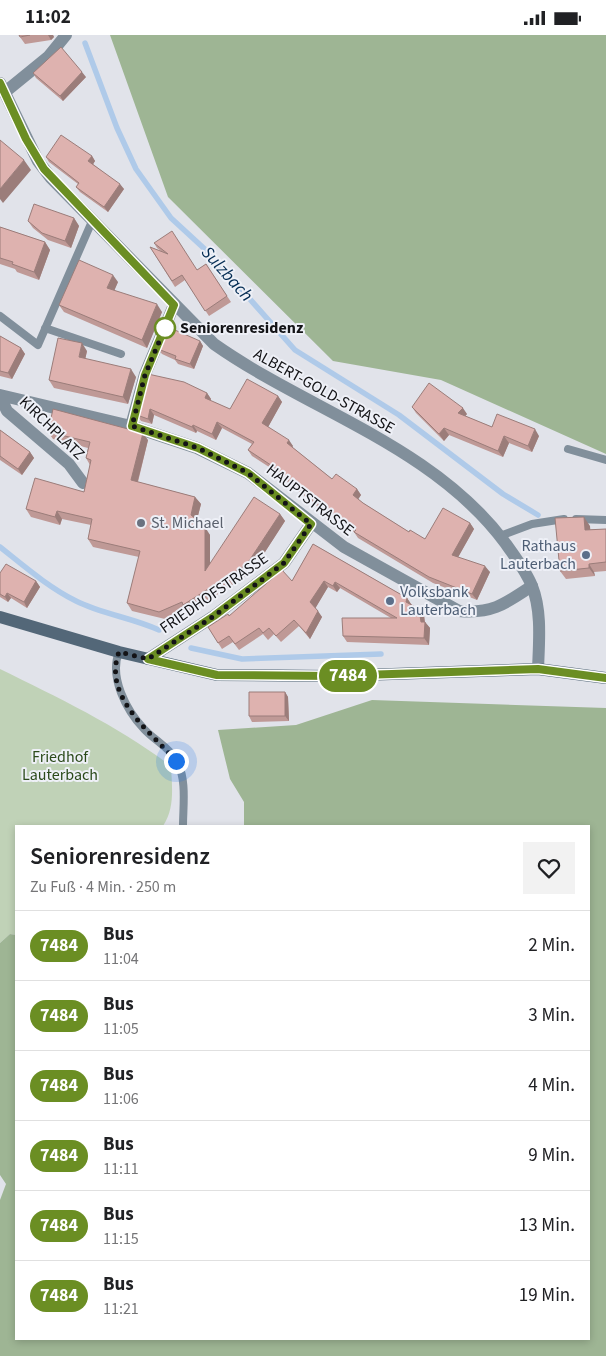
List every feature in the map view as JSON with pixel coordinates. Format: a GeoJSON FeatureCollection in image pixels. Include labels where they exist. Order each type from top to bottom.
{"type":"FeatureCollection","features":[{"type":"Feature","properties":{"kind":"main road"},"geometry":{"type":"LineString","coordinates":[[0,617],[119,652],[217,675],[270,677],[538,669],[606,678]]}},
{"type":"Feature","properties":{"kind":"street"},"geometry":{"type":"LineString","coordinates":[[2,87],[48,57],[66,35]]}},
{"type":"Feature","properties":{"kind":"street","name":"ALBERT-GOLD-STRASSE"},"geometry":{"type":"LineString","coordinates":[[2,87],[38,161],[51,178],[214,344],[245,366],[349,420],[446,483],[476,510],[500,536],[532,586],[539,630],[538,669]]}},
{"type":"Feature","properties":{"kind":"street"},"geometry":{"type":"LineString","coordinates":[[132,426],[145,375],[174,305]]}},
{"type":"Feature","properties":{"kind":"street","name":"HAUPTSTRASSE"},"geometry":{"type":"LineString","coordinates":[[0,395],[132,426],[198,448],[248,473],[311,524],[344,547],[458,611],[478,613],[500,607],[532,586]]}},
{"type":"Feature","properties":{"kind":"street","name":"KIRCHPLATZ"},"geometry":{"type":"LineString","coordinates":[[0,395],[7,411],[69,464],[83,483]]}},
{"type":"Feature","properties":{"kind":"street","name":"FRIEDHOFSTRASSE"},"geometry":{"type":"LineString","coordinates":[[148,659],[214,616],[284,563],[311,524]]}},
{"type":"Feature","properties":{"kind":"lane"},"geometry":{"type":"LineString","coordinates":[[0,316],[38,345],[92,219]]}},
{"type":"Feature","properties":{"kind":"lane"},"geometry":{"type":"LineString","coordinates":[[45,328],[121,354]]}},
{"type":"Feature","properties":{"kind":"lane"},"geometry":{"type":"LineString","coordinates":[[568,449],[606,460]]}},
{"type":"Feature","properties":{"kind":"lane"},"geometry":{"type":"LineString","coordinates":[[500,536],[532,524],[567,519],[606,520]]}},
{"type":"Feature","properties":{"kind":"lane"},"geometry":{"type":"LineString","coordinates":[[119,652],[115,662],[116,673],[124,700],[143,729],[176,761],[182,778],[182,825]]}},
{"type":"Feature","properties":{"kind":"green space"},"geometry":{"type":"Polygon","coordinates":[[[110,35],[606,35],[606,454],[441,380],[333,361],[168,197],[110,35]]]}},
{"type":"Feature","properties":{"kind":"green space","name":"Friedhof Lauterbach"},"geometry":{"type":"Polygon","coordinates":[[[0,669],[88,713],[151,752],[171,766],[172,789],[171,805],[164,825],[15,825],[15,935],[10,934],[0,943],[0,669]]]}},
{"type":"Feature","properties":{"kind":"green space"},"geometry":{"type":"Polygon","coordinates":[[[372,700],[606,708],[606,1356],[0,1356],[0,1200],[6,1184],[0,1175],[0,943],[10,934],[15,935],[15,1340],[590,1340],[590,825],[244,825],[244,802],[230,779],[218,730],[296,725],[372,700]]]}},
{"type":"Feature","properties":{"kind":"building"},"geometry":{"type":"Polygon","coordinates":[[[61,47],[82,72],[60,96],[33,73],[61,47]]]}},
{"type":"Feature","properties":{"kind":"building"},"geometry":{"type":"Polygon","coordinates":[[[61,135],[92,156],[88,161],[120,184],[104,207],[76,187],[79,183],[46,157],[61,135]]]}},
{"type":"Feature","properties":{"kind":"building"},"geometry":{"type":"Polygon","coordinates":[[[0,140],[24,160],[0,189],[0,140]]]}},
{"type":"Feature","properties":{"kind":"building"},"geometry":{"type":"Polygon","coordinates":[[[34,204],[74,218],[65,241],[42,233],[28,221],[34,204]]]}},
{"type":"Feature","properties":{"kind":"building"},"geometry":{"type":"Polygon","coordinates":[[[0,227],[45,242],[34,272],[0,258],[0,227]]]}},
{"type":"Feature","properties":{"kind":"building"},"geometry":{"type":"Polygon","coordinates":[[[172,231],[197,270],[206,264],[227,296],[205,311],[182,275],[172,281],[150,247],[168,254],[154,243],[172,231]]]}},
{"type":"Feature","properties":{"kind":"building"},"geometry":{"type":"Polygon","coordinates":[[[79,260],[113,275],[107,288],[157,304],[142,340],[59,305],[79,260]]]}},
{"type":"Feature","properties":{"kind":"building"},"geometry":{"type":"Polygon","coordinates":[[[168,327],[200,341],[190,364],[175,359],[176,356],[158,349],[168,327]]]}},
{"type":"Feature","properties":{"kind":"building"},"geometry":{"type":"Polygon","coordinates":[[[0,336],[21,348],[8,373],[0,371],[0,336]]]}},
{"type":"Feature","properties":{"kind":"building"},"geometry":{"type":"Polygon","coordinates":[[[58,338],[82,343],[79,357],[131,369],[123,397],[49,380],[58,338]]]}},
{"type":"Feature","properties":{"kind":"building"},"geometry":{"type":"Polygon","coordinates":[[[148,374],[184,382],[207,393],[205,398],[230,409],[247,379],[278,396],[262,423],[289,440],[287,443],[332,479],[336,474],[357,489],[353,495],[363,503],[409,532],[410,530],[425,539],[443,508],[470,523],[452,555],[485,566],[472,594],[429,577],[354,532],[356,530],[314,501],[282,475],[283,473],[248,450],[254,442],[217,422],[212,434],[150,409],[148,419],[137,415],[148,374]]]}},
{"type":"Feature","properties":{"kind":"building"},"geometry":{"type":"Polygon","coordinates":[[[429,383],[463,408],[458,413],[492,427],[497,414],[535,429],[528,446],[504,436],[498,451],[444,428],[439,434],[412,407],[429,383]]]}},
{"type":"Feature","properties":{"kind":"building"},"geometry":{"type":"Polygon","coordinates":[[[53,409],[143,433],[131,480],[195,497],[191,515],[205,527],[205,571],[254,497],[280,514],[247,564],[183,605],[182,602],[159,612],[127,603],[140,551],[88,539],[92,519],[57,511],[55,517],[26,509],[35,478],[84,492],[91,460],[86,458],[90,442],[48,432],[53,409]]]}},
{"type":"Feature","properties":{"kind":"building"},"geometry":{"type":"Polygon","coordinates":[[[0,430],[30,452],[18,469],[0,456],[0,430]]]}},
{"type":"Feature","properties":{"kind":"building"},"geometry":{"type":"Polygon","coordinates":[[[584,517],[585,530],[606,529],[606,562],[589,564],[589,568],[560,571],[555,518],[584,517]]]}},
{"type":"Feature","properties":{"kind":"building"},"geometry":{"type":"Polygon","coordinates":[[[313,544],[407,598],[406,602],[419,609],[421,622],[425,622],[424,638],[343,636],[342,618],[397,618],[335,582],[333,586],[324,581],[310,602],[318,611],[306,633],[294,620],[276,636],[269,628],[263,633],[259,628],[235,644],[229,636],[218,643],[208,627],[228,614],[229,616],[282,570],[292,581],[313,544]]]}},
{"type":"Feature","properties":{"kind":"building"},"geometry":{"type":"Polygon","coordinates":[[[6,564],[36,581],[24,602],[7,593],[5,597],[0,594],[0,573],[6,564]]]}},
{"type":"Feature","properties":{"kind":"building"},"geometry":{"type":"Polygon","coordinates":[[[249,692],[285,692],[285,716],[249,716],[249,692]]]}},
{"type":"Feature","properties":{"kind":"waterway","name":"Sulzbach"},"geometry":{"type":"LineString","coordinates":[[85,43],[117,128],[136,169],[171,218],[209,253],[295,350],[399,415],[503,494],[538,515]]}},
{"type":"Feature","properties":{"kind":"waterway"},"geometry":{"type":"LineString","coordinates":[[0,547],[46,583],[76,601],[159,630]]}},
{"type":"Feature","properties":{"kind":"waterway"},"geometry":{"type":"LineString","coordinates":[[191,648],[242,659],[381,654]]}},
{"type":"Feature","properties":{"kind":"bus line","name":"7484"},"geometry":{"type":"LineString","coordinates":[[0,83],[26,139],[38,161],[51,178],[174,305],[145,375],[132,426],[198,448],[248,473],[311,524],[284,563],[214,616],[148,659],[217,675],[270,677],[333,676],[538,669],[606,678]]}},
{"type":"Feature","properties":{"kind":"place","name":"Seniorenresidenz"},"geometry":{"type":"Point","coordinates":[165,328]}},
{"type":"Feature","properties":{"kind":"place","name":"St. Michael"},"geometry":{"type":"Point","coordinates":[141,523]}},
{"type":"Feature","properties":{"kind":"place","name":"Rathaus Lauterbach"},"geometry":{"type":"Point","coordinates":[586,555]}},
{"type":"Feature","properties":{"kind":"place","name":"Volksbank Lauterbach"},"geometry":{"type":"Point","coordinates":[390,601]}},
{"type":"Feature","properties":{"kind":"route"},"geometry":{"type":"LineString","coordinates":[[165,328],[167,323],[145,375],[132,426],[198,448],[248,473],[311,524],[284,563],[214,616],[148,659],[119,652],[115,662],[116,673],[124,700],[143,729],[162,745],[176,761]]}}]}
